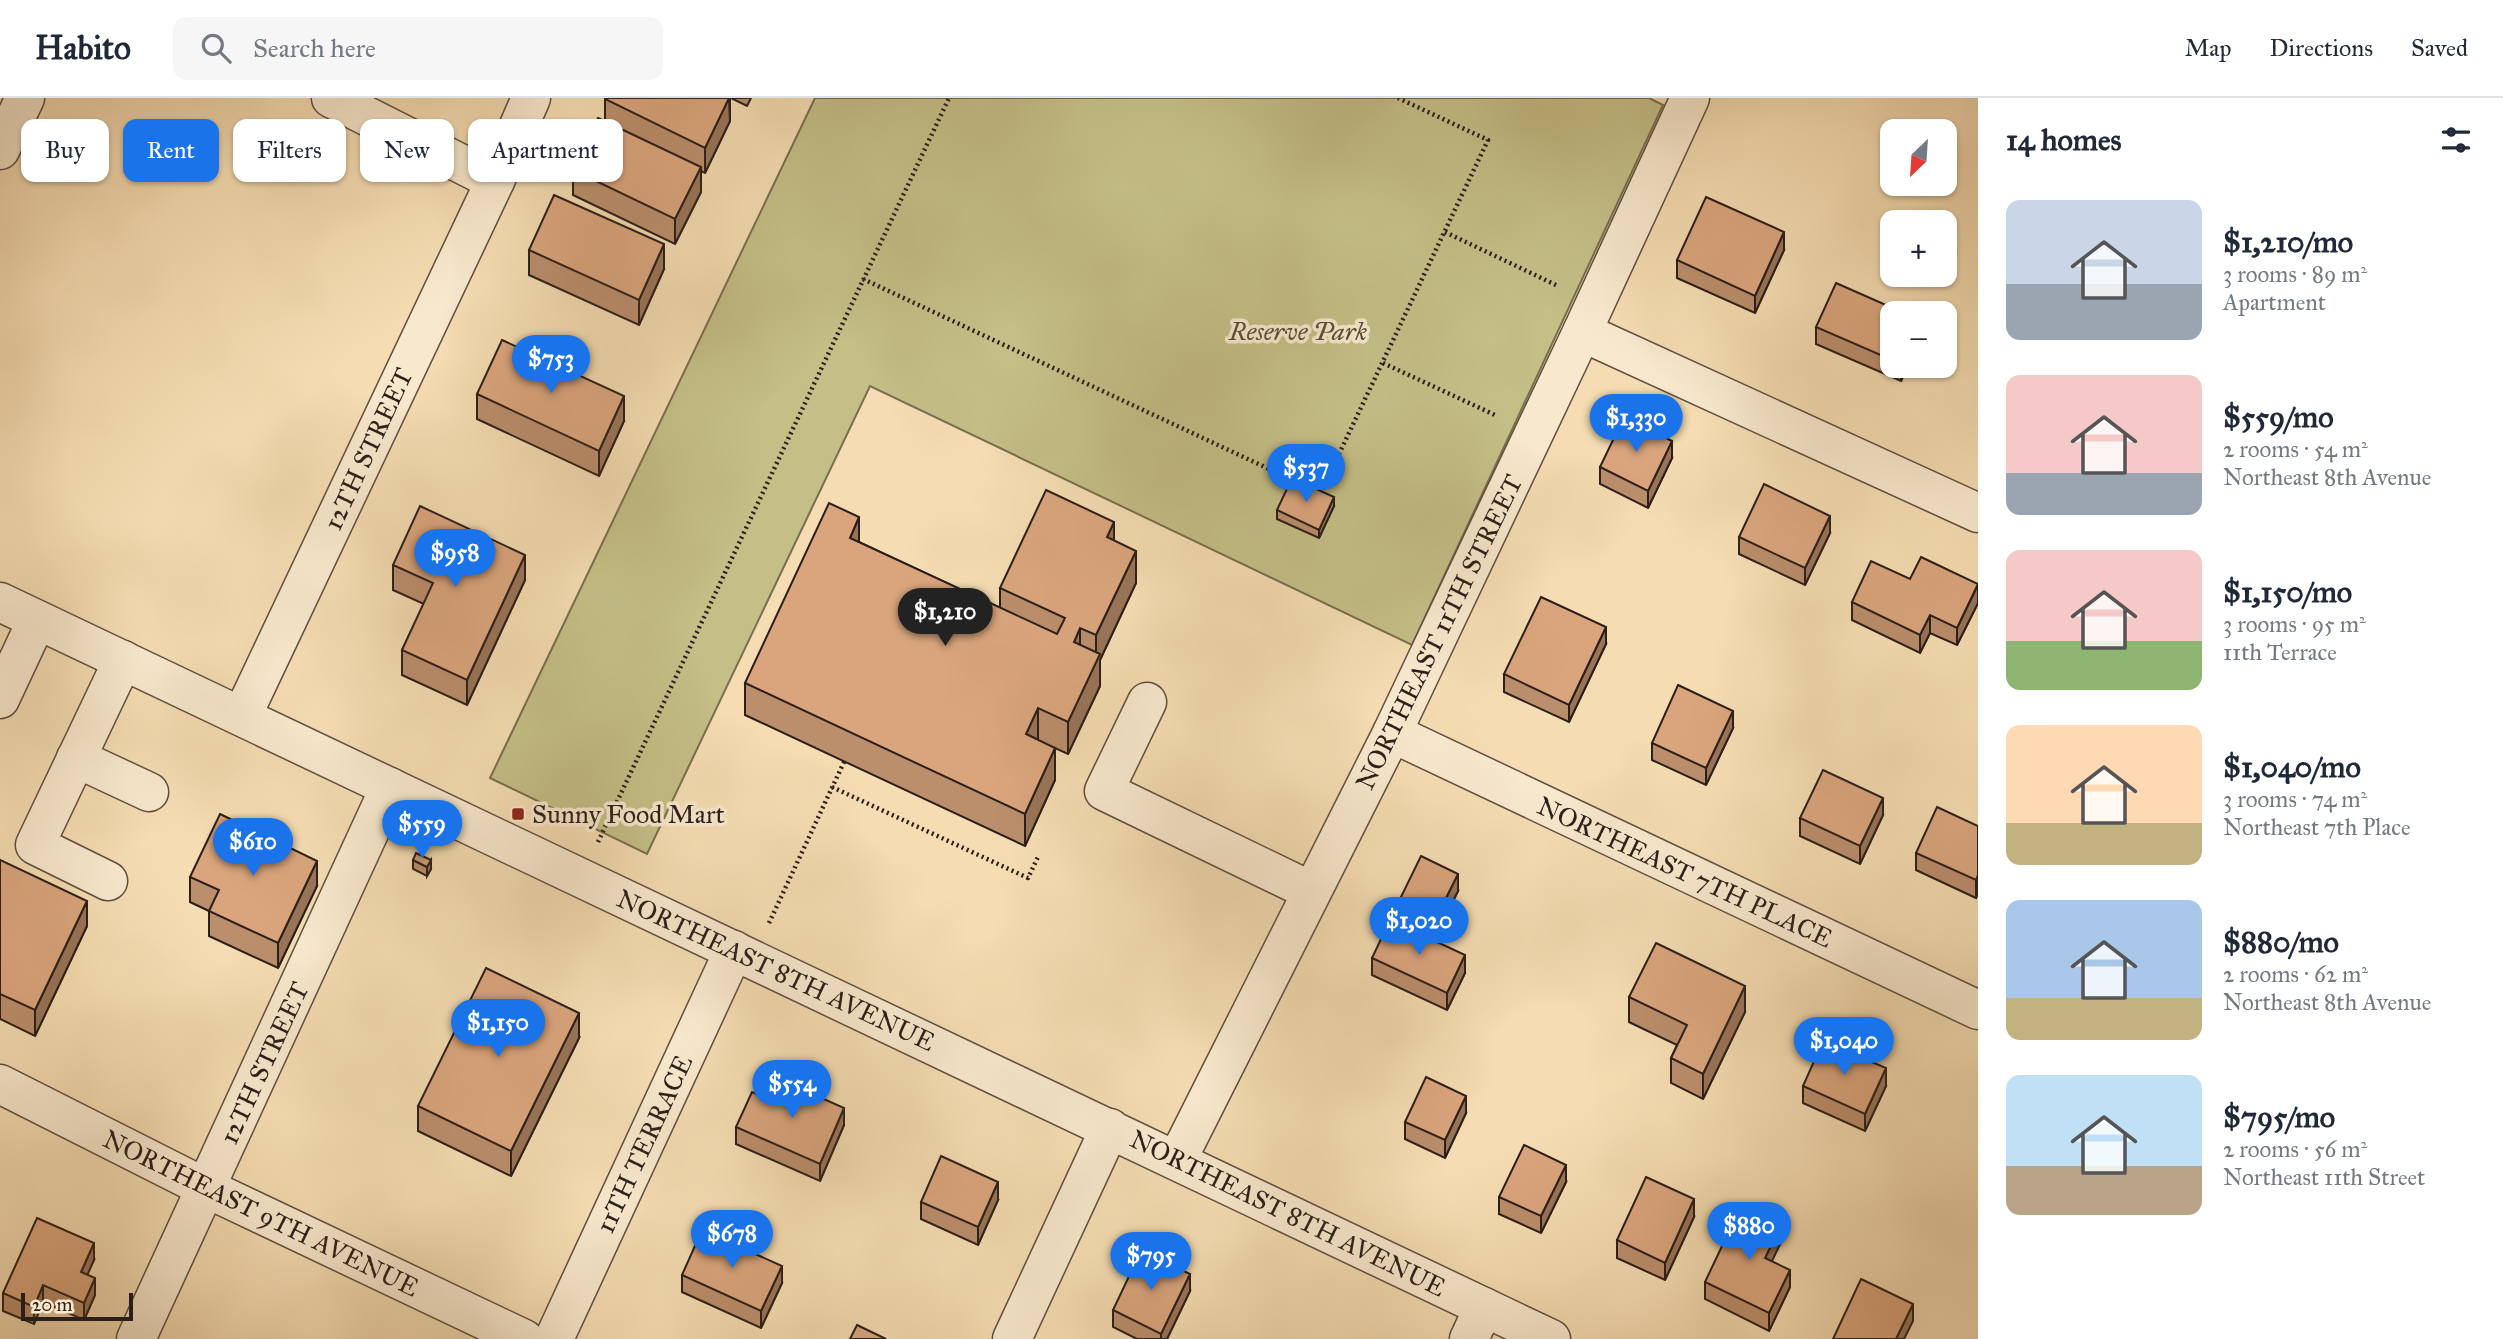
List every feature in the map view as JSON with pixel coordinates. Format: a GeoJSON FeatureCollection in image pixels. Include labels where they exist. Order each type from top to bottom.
{"type":"FeatureCollection","features":[{"type":"Feature","properties":{"kind":"street"},"geometry":{"type":"LineString","coordinates":[[0,150],[25,98]]}},
{"type":"Feature","properties":{"kind":"street"},"geometry":{"type":"LineString","coordinates":[[331,98],[468,167]]}},
{"type":"Feature","properties":{"kind":"street","name":"12TH STREET"},"geometry":{"type":"LineString","coordinates":[[522,119],[531,98]]}},
{"type":"Feature","properties":{"kind":"street","name":"NORTHEAST 11TH STREET"},"geometry":{"type":"LineString","coordinates":[[1177,1160],[1392,733],[1690,98]]}},
{"type":"Feature","properties":{"kind":"street","name":"12TH STREET"},"geometry":{"type":"LineString","coordinates":[[242,716],[495,182]]}},
{"type":"Feature","properties":{"kind":"street"},"geometry":{"type":"LineString","coordinates":[[1582,332],[1978,513]]}},
{"type":"Feature","properties":{"kind":"street","name":"NORTHEAST 8TH AVENUE"},"geometry":{"type":"LineString","coordinates":[[0,602],[1177,1160],[1477,1323],[1551,1339]]}},
{"type":"Feature","properties":{"kind":"street"},"geometry":{"type":"LineString","coordinates":[[0,699],[37,620]]}},
{"type":"Feature","properties":{"kind":"street"},"geometry":{"type":"LineString","coordinates":[[108,881],[35,845],[123,660]]}},
{"type":"Feature","properties":{"kind":"street"},"geometry":{"type":"LineString","coordinates":[[1147,702],[1104,791],[1311,891]]}},
{"type":"Feature","properties":{"kind":"street","name":"NORTHEAST 7TH PLACE"},"geometry":{"type":"LineString","coordinates":[[1392,733],[1978,1010]]}},
{"type":"Feature","properties":{"kind":"street"},"geometry":{"type":"LineString","coordinates":[[76,758],[149,792]]}},
{"type":"Feature","properties":{"kind":"street","name":"12TH STREET"},"geometry":{"type":"LineString","coordinates":[[136,1339],[390,787]]}},
{"type":"Feature","properties":{"kind":"street","name":"11TH TERRACE"},"geometry":{"type":"LineString","coordinates":[[554,1339],[734,950]]}},
{"type":"Feature","properties":{"kind":"street","name":"NORTHEAST 9TH AVENUE"},"geometry":{"type":"LineString","coordinates":[[0,1084],[206,1188],[524,1339]]}},
{"type":"Feature","properties":{"kind":"street"},"geometry":{"type":"LineString","coordinates":[[1012,1339],[1110,1128]]}},
{"type":"Feature","properties":{"kind":"path"},"geometry":{"type":"LineString","coordinates":[[598,842],[949,98]]}},
{"type":"Feature","properties":{"kind":"path"},"geometry":{"type":"LineString","coordinates":[[863,278],[1321,494],[1488,140],[1398,98]]}},
{"type":"Feature","properties":{"kind":"path"},"geometry":{"type":"LineString","coordinates":[[1445,232],[1558,286]]}},
{"type":"Feature","properties":{"kind":"path"},"geometry":{"type":"LineString","coordinates":[[1383,363],[1495,415]]}},
{"type":"Feature","properties":{"kind":"path"},"geometry":{"type":"LineString","coordinates":[[769,923],[844,762]]}},
{"type":"Feature","properties":{"kind":"path"},"geometry":{"type":"LineString","coordinates":[[832,787],[1028,878],[1038,857]]}},
{"type":"Feature","properties":{"kind":"green space","name":"Reserve Park"},"geometry":{"type":"Polygon","coordinates":[[[815,98],[1649,98],[1663,105],[1412,645],[870,386],[647,854],[490,778],[815,98]]]}},
{"type":"Feature","properties":{"kind":"building"},"geometry":{"type":"Polygon","coordinates":[[[605,98],[729,98],[705,148],[605,98]]]}},
{"type":"Feature","properties":{"kind":"building"},"geometry":{"type":"Polygon","coordinates":[[[623,130],[701,167],[675,219],[598,182],[623,182],[623,130]]]}},
{"type":"Feature","properties":{"kind":"building"},"geometry":{"type":"Polygon","coordinates":[[[554,195],[664,244],[639,300],[529,250],[554,195]]]}},
{"type":"Feature","properties":{"kind":"building"},"geometry":{"type":"Polygon","coordinates":[[[1706,197],[1784,232],[1755,296],[1677,260],[1706,197]]]}},
{"type":"Feature","properties":{"kind":"building"},"geometry":{"type":"Polygon","coordinates":[[[1836,283],[1880,302],[1880,355],[1816,327],[1836,283]]]}},
{"type":"Feature","properties":{"kind":"building"},"geometry":{"type":"Polygon","coordinates":[[[502,340],[624,396],[599,451],[477,394],[502,340]]]}},
{"type":"Feature","properties":{"kind":"building"},"geometry":{"type":"Polygon","coordinates":[[[1624,417],[1672,441],[1648,491],[1600,467],[1624,417]]]}},
{"type":"Feature","properties":{"kind":"building"},"geometry":{"type":"Polygon","coordinates":[[[1292,478],[1334,497],[1319,530],[1277,510],[1292,478]]]}},
{"type":"Feature","properties":{"kind":"building"},"geometry":{"type":"Polygon","coordinates":[[[1764,484],[1830,516],[1805,568],[1739,537],[1764,484]]]}},
{"type":"Feature","properties":{"kind":"building"},"geometry":{"type":"Polygon","coordinates":[[[1046,490],[1114,522],[1107,537],[1136,551],[1096,635],[1080,628],[1074,642],[1100,654],[1068,722],[1038,708],[1026,734],[1055,748],[1025,814],[745,683],[829,503],[859,517],[850,538],[1057,634],[1065,618],[1000,588],[1046,490]]]}},
{"type":"Feature","properties":{"kind":"building"},"geometry":{"type":"Polygon","coordinates":[[[420,506],[525,555],[467,680],[402,650],[433,583],[393,565],[420,506]]]}},
{"type":"Feature","properties":{"kind":"building"},"geometry":{"type":"Polygon","coordinates":[[[1921,557],[1978,584],[1957,628],[1930,615],[1920,635],[1852,602],[1871,561],[1910,579],[1921,557]]]}},
{"type":"Feature","properties":{"kind":"building"},"geometry":{"type":"Polygon","coordinates":[[[1541,597],[1606,627],[1569,705],[1504,674],[1541,597]]]}},
{"type":"Feature","properties":{"kind":"building"},"geometry":{"type":"Polygon","coordinates":[[[1678,685],[1733,711],[1706,768],[1652,743],[1678,685]]]}},
{"type":"Feature","properties":{"kind":"building"},"geometry":{"type":"Polygon","coordinates":[[[1823,770],[1883,798],[1860,846],[1800,818],[1823,770]]]}},
{"type":"Feature","properties":{"kind":"building"},"geometry":{"type":"Polygon","coordinates":[[[1937,807],[1978,826],[1976,880],[1916,853],[1937,807]]]}},
{"type":"Feature","properties":{"kind":"building"},"geometry":{"type":"Polygon","coordinates":[[[220,814],[317,861],[278,943],[209,911],[219,890],[190,877],[220,814]]]}},
{"type":"Feature","properties":{"kind":"building"},"geometry":{"type":"Polygon","coordinates":[[[416,853],[431,860],[427,867],[413,860],[416,853]]]}},
{"type":"Feature","properties":{"kind":"building"},"geometry":{"type":"Polygon","coordinates":[[[1421,856],[1458,874],[1435,920],[1398,903],[1421,856]]]}},
{"type":"Feature","properties":{"kind":"building"},"geometry":{"type":"Polygon","coordinates":[[[0,860],[87,901],[35,1010],[0,994],[0,860]]]}},
{"type":"Feature","properties":{"kind":"building"},"geometry":{"type":"Polygon","coordinates":[[[1390,920],[1465,955],[1447,993],[1372,958],[1390,920]]]}},
{"type":"Feature","properties":{"kind":"building"},"geometry":{"type":"Polygon","coordinates":[[[1656,943],[1745,986],[1703,1074],[1671,1058],[1687,1025],[1629,997],[1656,943]]]}},
{"type":"Feature","properties":{"kind":"building"},"geometry":{"type":"Polygon","coordinates":[[[486,968],[579,1013],[511,1151],[418,1106],[486,968]]]}},
{"type":"Feature","properties":{"kind":"building"},"geometry":{"type":"Polygon","coordinates":[[[1823,1041],[1886,1068],[1865,1114],[1803,1086],[1823,1041]]]}},
{"type":"Feature","properties":{"kind":"building"},"geometry":{"type":"Polygon","coordinates":[[[1426,1077],[1466,1096],[1445,1140],[1405,1122],[1426,1077]]]}},
{"type":"Feature","properties":{"kind":"building"},"geometry":{"type":"Polygon","coordinates":[[[779,1079],[844,1108],[820,1164],[736,1127],[752,1092],[770,1100],[779,1079]]]}},
{"type":"Feature","properties":{"kind":"building"},"geometry":{"type":"Polygon","coordinates":[[[1524,1145],[1566,1165],[1541,1216],[1499,1197],[1524,1145]]]}},
{"type":"Feature","properties":{"kind":"building"},"geometry":{"type":"Polygon","coordinates":[[[941,1156],[998,1182],[978,1227],[921,1202],[941,1156]]]}},
{"type":"Feature","properties":{"kind":"building"},"geometry":{"type":"Polygon","coordinates":[[[1646,1177],[1694,1199],[1665,1263],[1617,1240],[1646,1177]]]}},
{"type":"Feature","properties":{"kind":"building"},"geometry":{"type":"Polygon","coordinates":[[[1741,1206],[1781,1225],[1765,1258],[1790,1270],[1769,1313],[1705,1282],[1741,1206]]]}},
{"type":"Feature","properties":{"kind":"building"},"geometry":{"type":"Polygon","coordinates":[[[37,1218],[94,1243],[81,1272],[95,1278],[84,1303],[43,1285],[34,1307],[3,1293],[37,1218]]]}},
{"type":"Feature","properties":{"kind":"building"},"geometry":{"type":"Polygon","coordinates":[[[702,1230],[782,1266],[761,1311],[682,1275],[702,1230]]]}},
{"type":"Feature","properties":{"kind":"building"},"geometry":{"type":"Polygon","coordinates":[[[1141,1251],[1190,1274],[1161,1334],[1113,1310],[1141,1251]]]}},
{"type":"Feature","properties":{"kind":"building"},"geometry":{"type":"Polygon","coordinates":[[[1861,1279],[1913,1304],[1896,1339],[1833,1339],[1861,1279]]]}},
{"type":"Feature","properties":{"kind":"building"},"geometry":{"type":"Polygon","coordinates":[[[857,1325],[886,1339],[850,1339],[857,1325]]]}},
{"type":"Feature","properties":{"kind":"place","name":"Sunny Food Mart"},"geometry":{"type":"Point","coordinates":[518,814]}}]}
